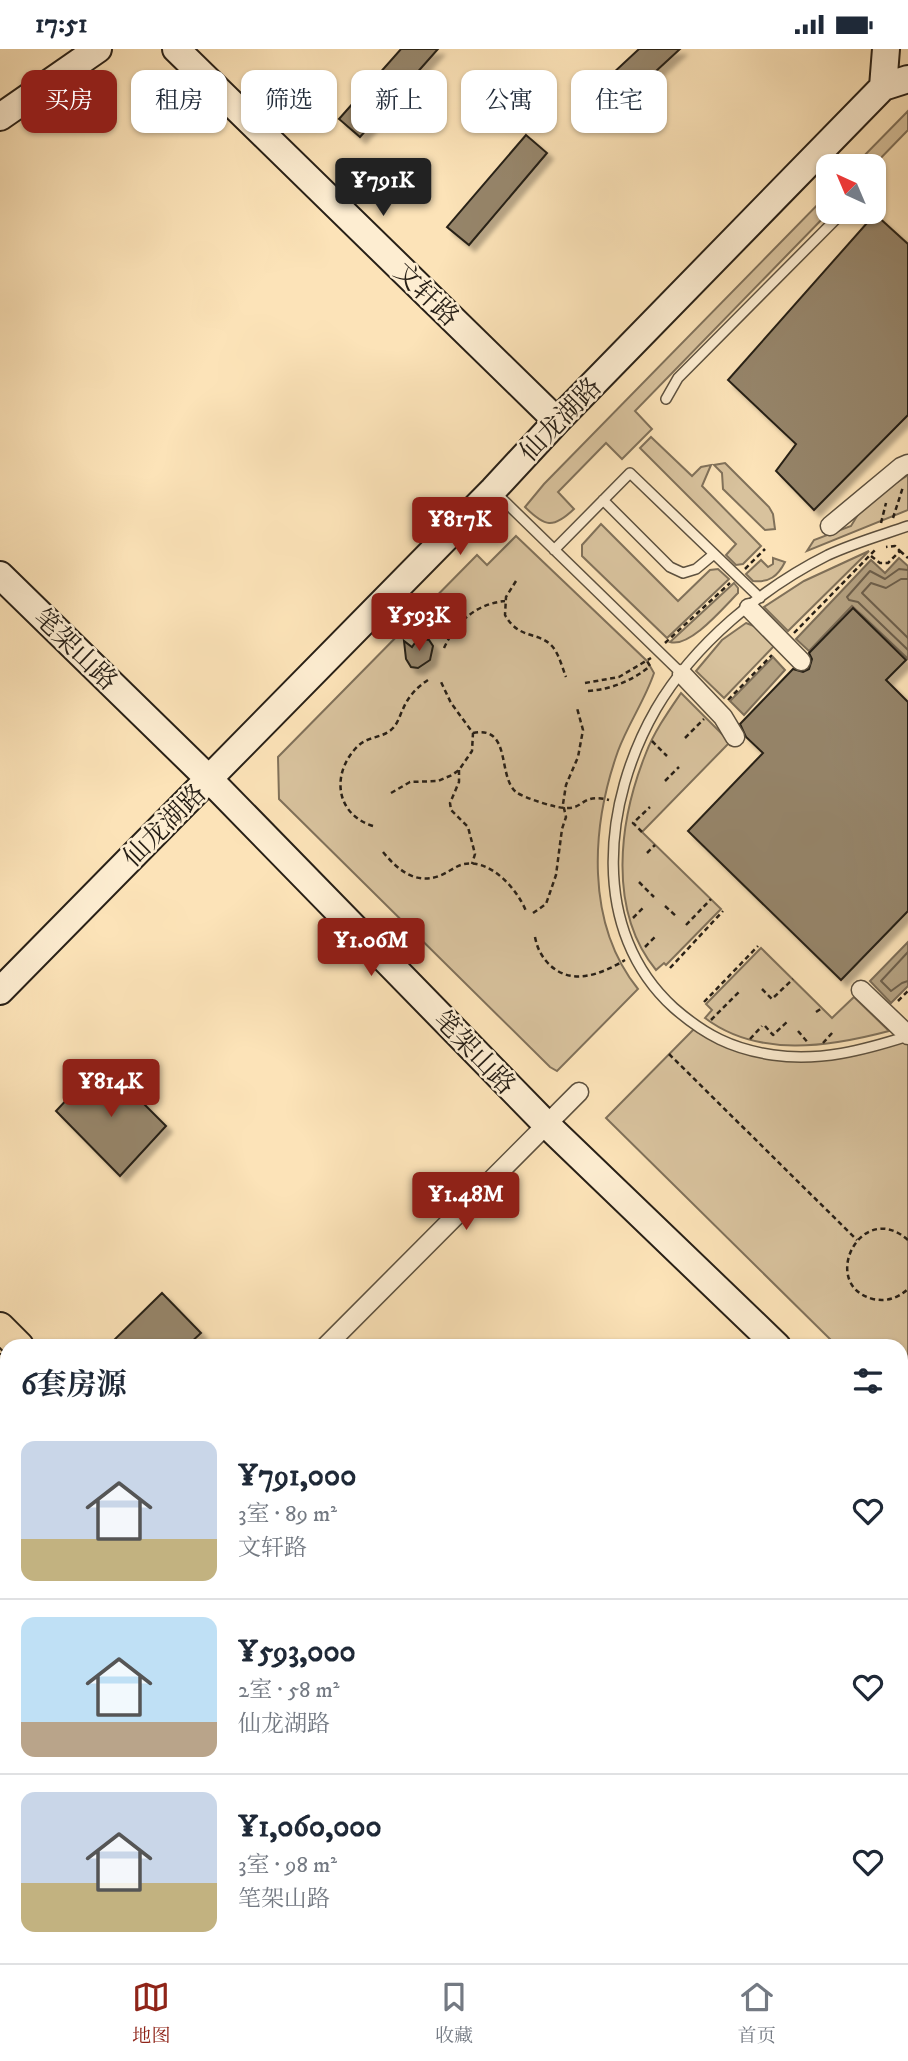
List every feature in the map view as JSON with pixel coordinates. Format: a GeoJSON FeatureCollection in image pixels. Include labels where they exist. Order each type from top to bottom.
{"type":"FeatureCollection","features":[{"type":"Feature","properties":{"kind":"street"},"geometry":{"type":"LineString","coordinates":[[0,117],[98,49]]}},
{"type":"Feature","properties":{"kind":"street","name":"文轩路"},"geometry":{"type":"LineString","coordinates":[[176,49],[557,421]]}},
{"type":"Feature","properties":{"kind":"street"},"geometry":{"type":"LineString","coordinates":[[886,49],[895,83]]}},
{"type":"Feature","properties":{"kind":"street","name":"仙龙湖路"},"geometry":{"type":"LineString","coordinates":[[0,991],[493,490],[557,421],[895,83]]}},
{"type":"Feature","properties":{"kind":"street"},"geometry":{"type":"LineString","coordinates":[[830,526],[902,473]]}},
{"type":"Feature","properties":{"kind":"street","name":"笔架山路"},"geometry":{"type":"LineString","coordinates":[[0,575],[209,779],[546,1124],[769,1339]]}},
{"type":"Feature","properties":{"kind":"street"},"geometry":{"type":"LineString","coordinates":[[755,603],[784,643],[802,661]]}},
{"type":"Feature","properties":{"kind":"street"},"geometry":{"type":"LineString","coordinates":[[682,674],[718,711],[735,737]]}},
{"type":"Feature","properties":{"kind":"street"},"geometry":{"type":"LineString","coordinates":[[861,990],[908,1035]]}},
{"type":"Feature","properties":{"kind":"street"},"geometry":{"type":"LineString","coordinates":[[333,1339],[579,1092]]}},
{"type":"Feature","properties":{"kind":"lane"},"geometry":{"type":"LineString","coordinates":[[666,399],[678,378],[830,224]]}},
{"type":"Feature","properties":{"kind":"lane"},"geometry":{"type":"LineString","coordinates":[[554,550],[630,473],[737,576],[755,603]]}},
{"type":"Feature","properties":{"kind":"lane"},"geometry":{"type":"LineString","coordinates":[[493,490],[682,674]]}},
{"type":"Feature","properties":{"kind":"lane"},"geometry":{"type":"LineString","coordinates":[[603,500],[670,567],[683,573],[696,569],[714,554]]}},
{"type":"Feature","properties":{"kind":"lane"},"geometry":{"type":"LineString","coordinates":[[908,526],[829,555],[788,578],[755,603],[698,654],[656,709],[643,736],[619,803],[613,846],[613,879],[621,923],[632,955],[642,973],[668,1002],[705,1033],[746,1050],[813,1057],[863,1051],[908,1035]]}},
{"type":"Feature","properties":{"kind":"path"},"geometry":{"type":"LineString","coordinates":[[888,533],[902,473]]}},
{"type":"Feature","properties":{"kind":"path"},"geometry":{"type":"LineString","coordinates":[[877,536],[902,473]]}},
{"type":"Feature","properties":{"kind":"path"},"geometry":{"type":"LineString","coordinates":[[685,737],[705,718],[718,711],[876,549],[895,546],[908,558]]}},
{"type":"Feature","properties":{"kind":"path"},"geometry":{"type":"LineString","coordinates":[[585,683],[614,678],[647,661],[765,549]]}},
{"type":"Feature","properties":{"kind":"path"},"geometry":{"type":"LineString","coordinates":[[870,555],[880,563],[888,563],[901,551]]}},
{"type":"Feature","properties":{"kind":"path"},"geometry":{"type":"LineString","coordinates":[[516,581],[505,601],[505,615],[510,624],[527,635],[549,643],[558,656],[566,677]]}},
{"type":"Feature","properties":{"kind":"path"},"geometry":{"type":"LineString","coordinates":[[444,647],[456,626],[466,617],[486,605],[505,601]]}},
{"type":"Feature","properties":{"kind":"path"},"geometry":{"type":"LineString","coordinates":[[590,683],[590,691],[617,685],[639,675],[650,666],[647,661]]}},
{"type":"Feature","properties":{"kind":"path"},"geometry":{"type":"LineString","coordinates":[[634,669],[639,675]]}},
{"type":"Feature","properties":{"kind":"path"},"geometry":{"type":"LineString","coordinates":[[373,826],[361,822],[346,805],[340,784],[345,765],[361,743],[392,729],[414,690],[431,678]]}},
{"type":"Feature","properties":{"kind":"path"},"geometry":{"type":"LineString","coordinates":[[614,678],[617,685]]}},
{"type":"Feature","properties":{"kind":"path"},"geometry":{"type":"LineString","coordinates":[[391,793],[410,782],[445,779],[459,769],[471,751],[473,733],[451,703],[442,681]]}},
{"type":"Feature","properties":{"kind":"path"},"geometry":{"type":"LineString","coordinates":[[533,913],[546,904],[553,887],[566,817],[563,804],[566,785],[573,773],[583,730],[577,708]]}},
{"type":"Feature","properties":{"kind":"path"},"geometry":{"type":"LineString","coordinates":[[473,733],[489,735],[496,740],[504,756],[508,781],[526,799],[570,809],[593,798],[619,803]]}},
{"type":"Feature","properties":{"kind":"path"},"geometry":{"type":"LineString","coordinates":[[643,736],[667,755]]}},
{"type":"Feature","properties":{"kind":"path"},"geometry":{"type":"LineString","coordinates":[[665,781],[679,767]]}},
{"type":"Feature","properties":{"kind":"path"},"geometry":{"type":"LineString","coordinates":[[459,769],[460,782],[450,803],[451,810],[468,827],[475,853],[472,864]]}},
{"type":"Feature","properties":{"kind":"path"},"geometry":{"type":"LineString","coordinates":[[642,832],[633,823],[650,807]]}},
{"type":"Feature","properties":{"kind":"path"},"geometry":{"type":"LineString","coordinates":[[647,853],[655,845]]}},
{"type":"Feature","properties":{"kind":"path"},"geometry":{"type":"LineString","coordinates":[[383,852],[404,873],[422,878],[439,876],[459,866],[472,864],[503,878],[517,892],[526,911]]}},
{"type":"Feature","properties":{"kind":"path"},"geometry":{"type":"LineString","coordinates":[[639,881],[654,897]]}},
{"type":"Feature","properties":{"kind":"path"},"geometry":{"type":"LineString","coordinates":[[685,925],[711,899]]}},
{"type":"Feature","properties":{"kind":"path"},"geometry":{"type":"LineString","coordinates":[[665,906],[676,916]]}},
{"type":"Feature","properties":{"kind":"path"},"geometry":{"type":"LineString","coordinates":[[670,968],[723,911]]}},
{"type":"Feature","properties":{"kind":"path"},"geometry":{"type":"LineString","coordinates":[[535,937],[536,946],[548,964],[566,976],[588,976],[632,955]]}},
{"type":"Feature","properties":{"kind":"path"},"geometry":{"type":"LineString","coordinates":[[704,1002],[758,946]]}},
{"type":"Feature","properties":{"kind":"path"},"geometry":{"type":"LineString","coordinates":[[762,989],[772,999],[793,979]]}},
{"type":"Feature","properties":{"kind":"path"},"geometry":{"type":"LineString","coordinates":[[705,1033],[710,1022],[741,990]]}},
{"type":"Feature","properties":{"kind":"path"},"geometry":{"type":"LineString","coordinates":[[816,1012],[822,1007]]}},
{"type":"Feature","properties":{"kind":"path"},"geometry":{"type":"LineString","coordinates":[[746,1050],[750,1038],[764,1026],[773,1035],[788,1021]]}},
{"type":"Feature","properties":{"kind":"path"},"geometry":{"type":"LineString","coordinates":[[798,1031],[808,1042],[813,1057]]}},
{"type":"Feature","properties":{"kind":"path"},"geometry":{"type":"LineString","coordinates":[[669,1054],[857,1240]]}},
{"type":"Feature","properties":{"kind":"path"},"geometry":{"type":"LineString","coordinates":[[907,1238],[890,1230],[872,1230],[857,1240],[848,1256],[847,1266],[848,1275],[858,1291],[866,1296],[884,1300],[894,1298],[908,1289]]}},
{"type":"Feature","properties":{"kind":"shaded area"},"geometry":{"type":"Polygon","coordinates":[[[908,111],[908,130],[885,154],[866,154],[908,111]]]}},
{"type":"Feature","properties":{"kind":"shaded area"},"geometry":{"type":"Polygon","coordinates":[[[816,206],[817,224],[635,411],[652,429],[622,459],[606,443],[558,492],[574,509],[555,522],[538,519],[525,507],[544,484],[816,206]]]}},
{"type":"Feature","properties":{"kind":"shaded area"},"geometry":{"type":"Polygon","coordinates":[[[651,437],[692,476],[701,467],[711,465],[702,486],[761,546],[743,564],[736,565],[726,555],[736,544],[640,448],[651,437]]]}},
{"type":"Feature","properties":{"kind":"shaded area"},"geometry":{"type":"Polygon","coordinates":[[[725,463],[769,507],[775,529],[765,530],[723,489],[722,473],[714,465],[725,463]]]}},
{"type":"Feature","properties":{"kind":"shaded area"},"geometry":{"type":"Polygon","coordinates":[[[908,475],[908,510],[807,551],[814,540],[851,526],[865,503],[908,475]]]}},
{"type":"Feature","properties":{"kind":"shaded area"},"geometry":{"type":"Polygon","coordinates":[[[601,524],[678,601],[710,570],[718,569],[729,579],[667,638],[582,556],[582,545],[601,524]]]}},
{"type":"Feature","properties":{"kind":"shaded area"},"geometry":{"type":"Polygon","coordinates":[[[516,536],[647,661],[654,673],[618,751],[602,811],[598,842],[601,905],[609,935],[621,963],[638,989],[557,1071],[279,799],[278,757],[477,555],[487,565],[516,536]]]}},
{"type":"Feature","properties":{"kind":"shaded area"},"geometry":{"type":"Polygon","coordinates":[[[869,551],[788,631],[764,607],[804,581],[869,551]]]}},
{"type":"Feature","properties":{"kind":"shaded area"},"geometry":{"type":"Polygon","coordinates":[[[773,558],[785,562],[772,577],[764,581],[753,581],[746,574],[761,560],[768,567],[773,564],[773,558]]]}},
{"type":"Feature","properties":{"kind":"shaded area"},"geometry":{"type":"Polygon","coordinates":[[[734,583],[738,593],[706,625],[687,639],[670,642],[734,583]]]}},
{"type":"Feature","properties":{"kind":"shaded area"},"geometry":{"type":"Polygon","coordinates":[[[746,623],[754,626],[774,646],[724,698],[696,671],[722,640],[746,623]]]}},
{"type":"Feature","properties":{"kind":"shaded area"},"geometry":{"type":"Polygon","coordinates":[[[681,693],[730,742],[642,832],[721,909],[666,965],[664,963],[656,970],[640,946],[630,920],[624,893],[624,835],[629,807],[646,753],[681,693]]]}},
{"type":"Feature","properties":{"kind":"shaded area"},"geometry":{"type":"Polygon","coordinates":[[[761,948],[832,1018],[854,997],[889,1031],[818,1044],[771,1044],[726,1031],[705,1018],[712,1010],[706,1004],[761,948]]]}},
{"type":"Feature","properties":{"kind":"shaded area"},"geometry":{"type":"Polygon","coordinates":[[[696,1027],[746,1050],[813,1057],[908,1035],[908,1339],[830,1339],[606,1118],[696,1027]]]}},
{"type":"Feature","properties":{"kind":"water"},"geometry":{"type":"Polygon","coordinates":[[[899,558],[908,566],[908,659],[852,606],[809,651],[796,639],[871,560],[885,573],[899,558]]]}},
{"type":"Feature","properties":{"kind":"water"},"geometry":{"type":"Polygon","coordinates":[[[773,657],[785,670],[744,715],[730,701],[773,657]]]}},
{"type":"Feature","properties":{"kind":"water"},"geometry":{"type":"Polygon","coordinates":[[[908,942],[908,986],[891,1003],[870,981],[908,942]]]}},
{"type":"Feature","properties":{"kind":"building"},"geometry":{"type":"Polygon","coordinates":[[[401,49],[438,49],[419,70],[382,70],[401,49]]]}},
{"type":"Feature","properties":{"kind":"building"},"geometry":{"type":"Polygon","coordinates":[[[639,49],[680,49],[657,70],[616,70],[639,49]]]}},
{"type":"Feature","properties":{"kind":"building"},"geometry":{"type":"Polygon","coordinates":[[[351,105],[351,129],[339,119],[351,105]]]}},
{"type":"Feature","properties":{"kind":"building"},"geometry":{"type":"Polygon","coordinates":[[[526,135],[547,153],[469,245],[447,227],[526,135]]]}},
{"type":"Feature","properties":{"kind":"building"},"geometry":{"type":"Polygon","coordinates":[[[866,224],[886,224],[908,244],[908,415],[814,510],[776,471],[796,444],[728,380],[866,224]]]}},
{"type":"Feature","properties":{"kind":"building"},"geometry":{"type":"Polygon","coordinates":[[[853,608],[906,660],[886,680],[908,702],[908,911],[841,980],[688,831],[763,753],[746,737],[740,724],[793,669],[803,672],[809,669],[812,659],[809,653],[853,608]]]}},
{"type":"Feature","properties":{"kind":"building"},"geometry":{"type":"Polygon","coordinates":[[[417,640],[429,640],[433,646],[430,660],[418,668],[411,667],[406,659],[404,641],[412,647],[417,640]]]}},
{"type":"Feature","properties":{"kind":"building"},"geometry":{"type":"Polygon","coordinates":[[[102,1062],[166,1126],[120,1176],[56,1111],[102,1062]]]}},
{"type":"Feature","properties":{"kind":"building"},"geometry":{"type":"Polygon","coordinates":[[[162,1293],[201,1333],[195,1339],[115,1339],[162,1293]]]}}]}
